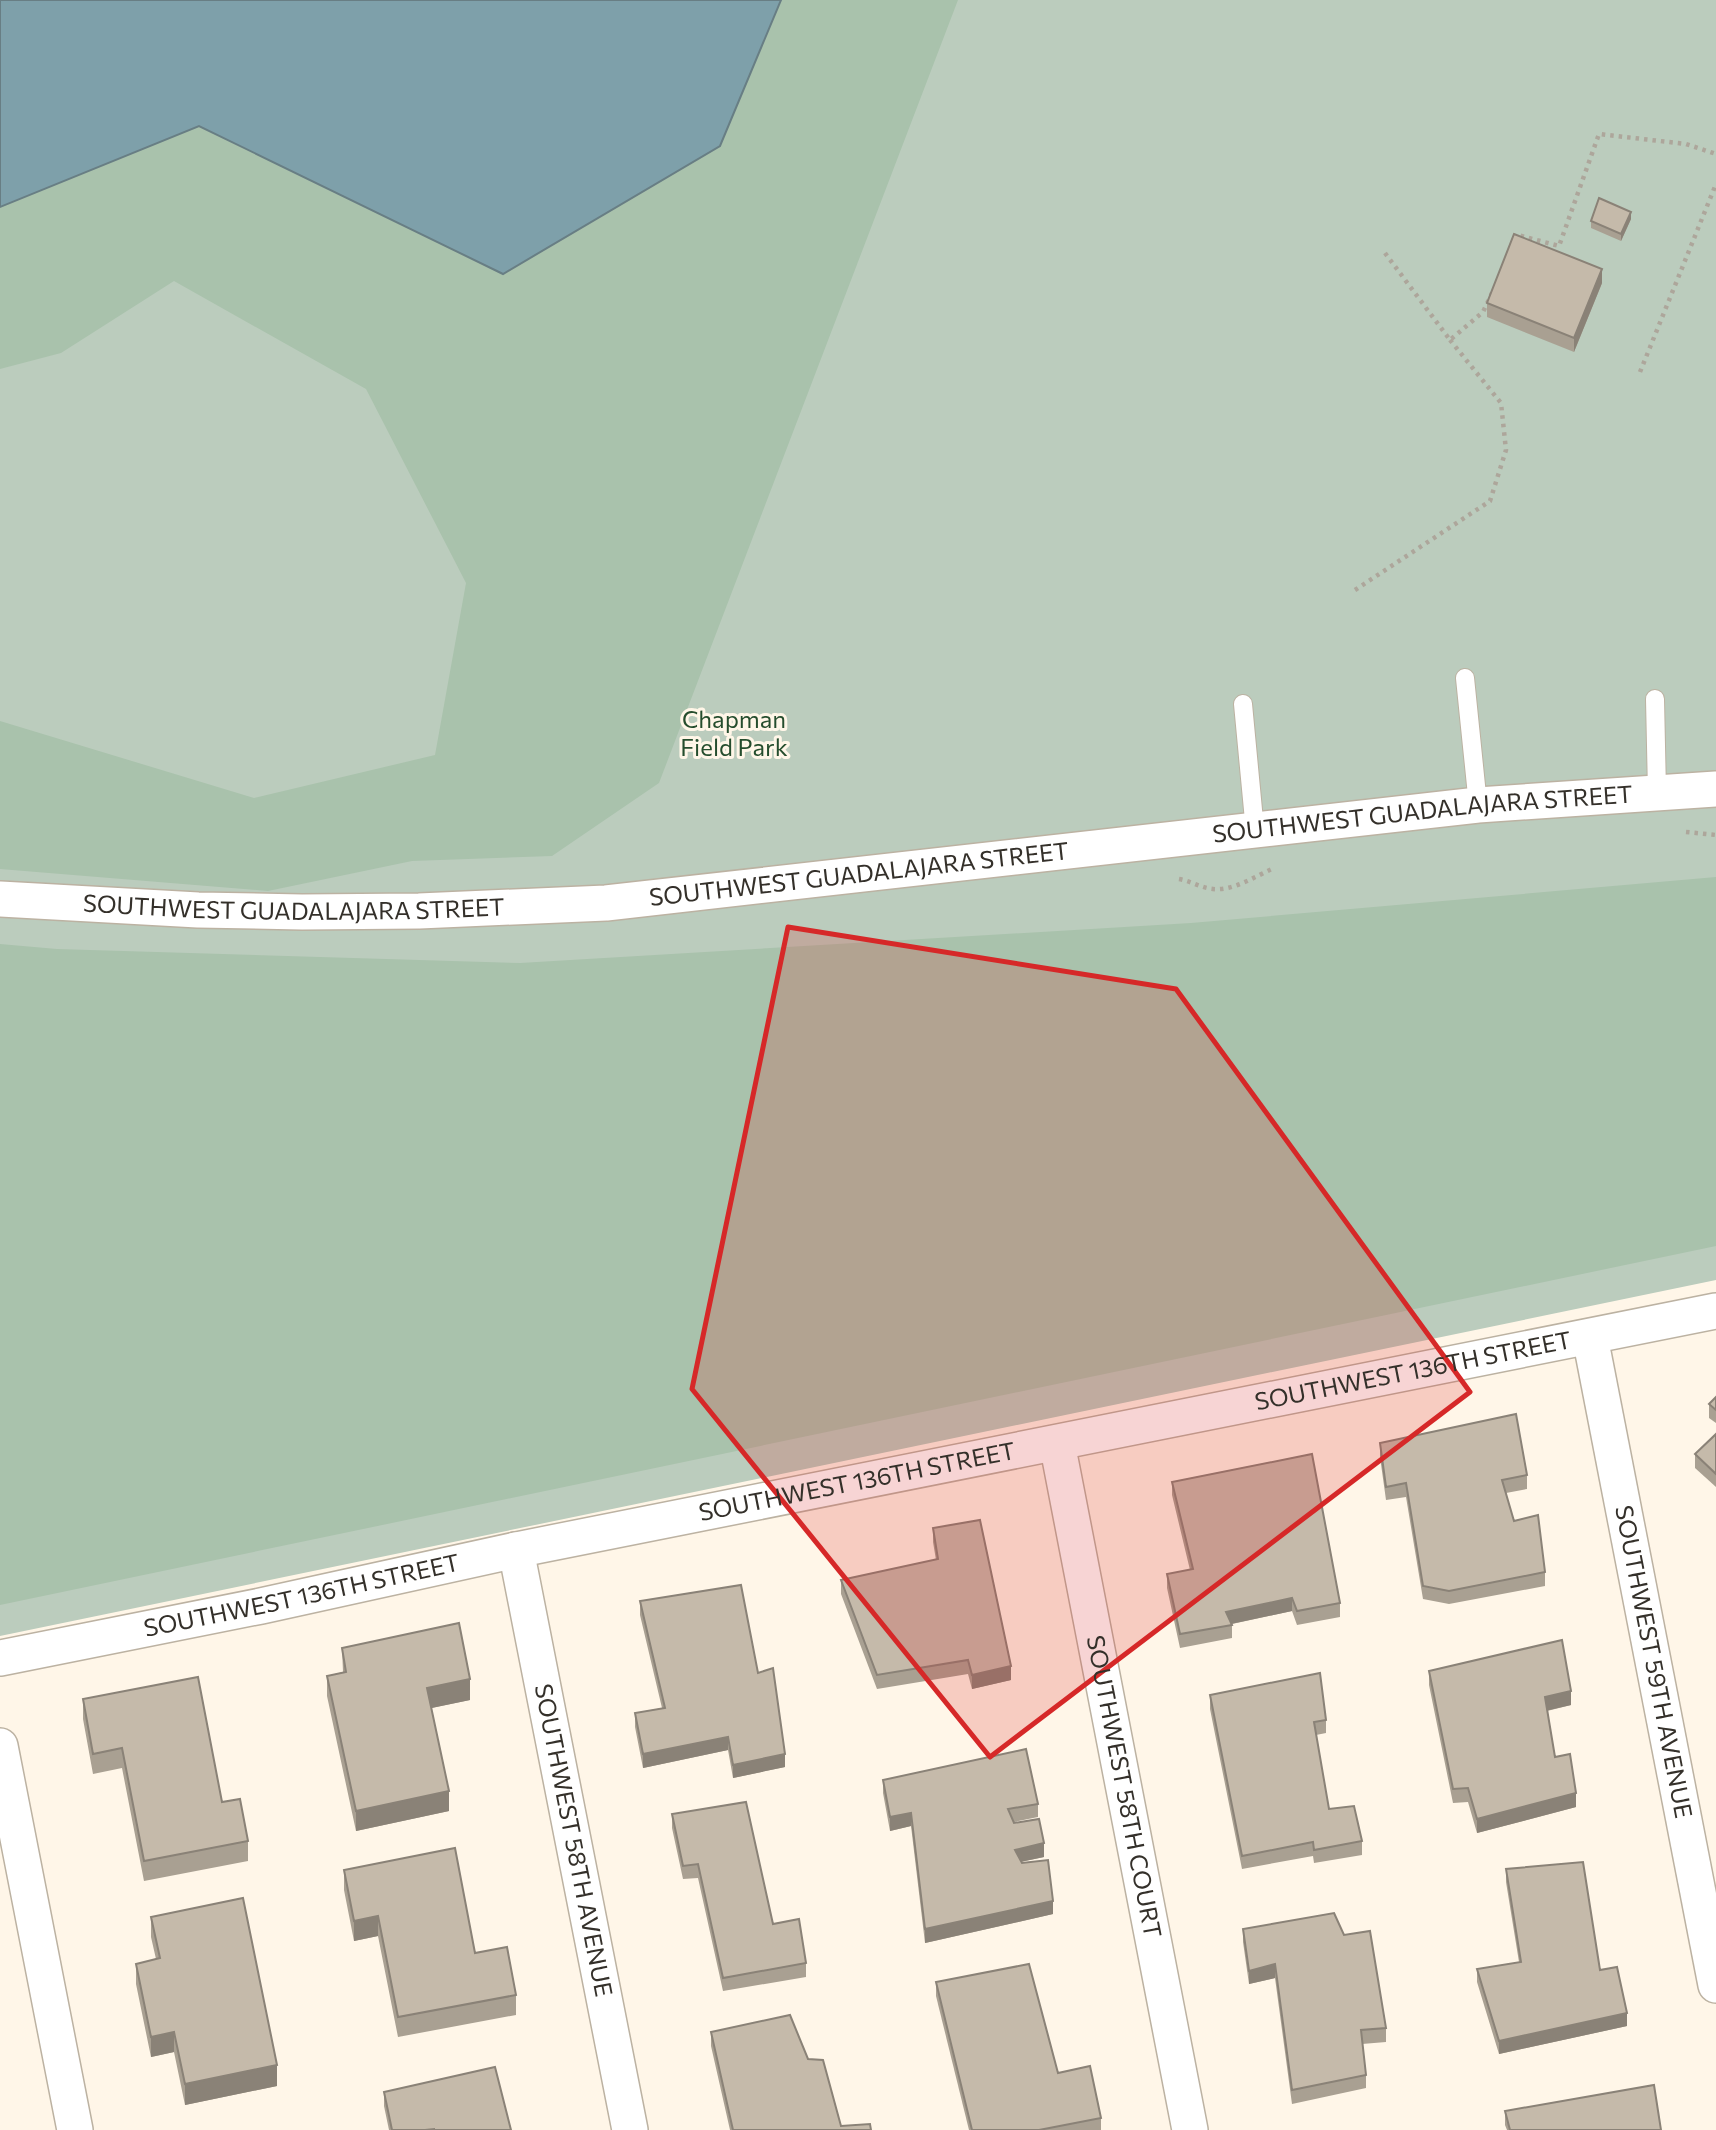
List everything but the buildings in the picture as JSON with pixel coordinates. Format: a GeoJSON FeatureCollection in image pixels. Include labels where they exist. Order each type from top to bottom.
{"type":"FeatureCollection","features":[{"type":"Feature","properties":{"kind":"street","name":"SOUTHWEST GUADALAJARA STREET"},"geometry":{"type":"LineString","coordinates":[[0,899],[198,910],[302,912],[606,904],[1478,805],[1716,789]]}},
{"type":"Feature","properties":{"kind":"street","name":"SOUTHWEST 136TH STREET"},"geometry":{"type":"LineString","coordinates":[[0,1658],[261,1606],[516,1550],[1716,1311]]}},
{"type":"Feature","properties":{"kind":"street","name":"SOUTHWEST 59TH AVENUE"},"geometry":{"type":"LineString","coordinates":[[1590,1337],[1715,1976]]}},
{"type":"Feature","properties":{"kind":"street","name":"SOUTHWEST 58TH COURT"},"geometry":{"type":"LineString","coordinates":[[1056,1443],[1190,2130]]}},
{"type":"Feature","properties":{"kind":"street","name":"SOUTHWEST 58TH AVENUE"},"geometry":{"type":"LineString","coordinates":[[516,1550],[630,2130]]}},
{"type":"Feature","properties":{"kind":"street"},"geometry":{"type":"LineString","coordinates":[[0,1746],[75,2130]]}},
{"type":"Feature","properties":{"kind":"lane"},"geometry":{"type":"LineString","coordinates":[[1465,678],[1478,805]]}},
{"type":"Feature","properties":{"kind":"lane"},"geometry":{"type":"LineString","coordinates":[[1655,699],[1657,792]]}},
{"type":"Feature","properties":{"kind":"lane"},"geometry":{"type":"LineString","coordinates":[[1243,705],[1255,831]]}},
{"type":"Feature","properties":{"kind":"path"},"geometry":{"type":"LineString","coordinates":[[1513,246],[1518,234],[1559,246],[1599,134],[1686,144],[1716,154]]}},
{"type":"Feature","properties":{"kind":"path"},"geometry":{"type":"LineString","coordinates":[[1640,372],[1716,184]]}},
{"type":"Feature","properties":{"kind":"path"},"geometry":{"type":"LineString","coordinates":[[1354,590],[1490,501],[1506,450],[1501,402],[1450,340],[1385,253]]}},
{"type":"Feature","properties":{"kind":"path"},"geometry":{"type":"LineString","coordinates":[[1450,340],[1483,312],[1493,290]]}},
{"type":"Feature","properties":{"kind":"highlighted area"},"geometry":{"type":"Polygon","coordinates":[[[788,927],[1176,989],[1470,1392],[990,1757],[692,1389],[788,927]]]}},
{"type":"Feature","properties":{"kind":"green space","name":"Chapman Field Park"},"geometry":{"type":"Polygon","coordinates":[[[0,0],[1716,0],[1716,1280],[0,1636],[0,0]]]}},
{"type":"Feature","properties":{"kind":"green space"},"geometry":{"type":"Polygon","coordinates":[[[781,0],[958,0],[659,783],[552,856],[412,861],[268,891],[0,869],[0,721],[254,798],[435,755],[466,583],[366,389],[174,281],[61,353],[0,369],[0,207],[199,126],[503,274],[720,146],[781,0]]]}},
{"type":"Feature","properties":{"kind":"green space"},"geometry":{"type":"Polygon","coordinates":[[[1716,877],[1716,1246],[0,1605],[0,944],[57,949],[520,963],[1191,923],[1716,877]]]}},
{"type":"Feature","properties":{"kind":"water"},"geometry":{"type":"Polygon","coordinates":[[[0,0],[781,0],[720,146],[503,274],[199,126],[0,207],[0,0]]]}}]}
